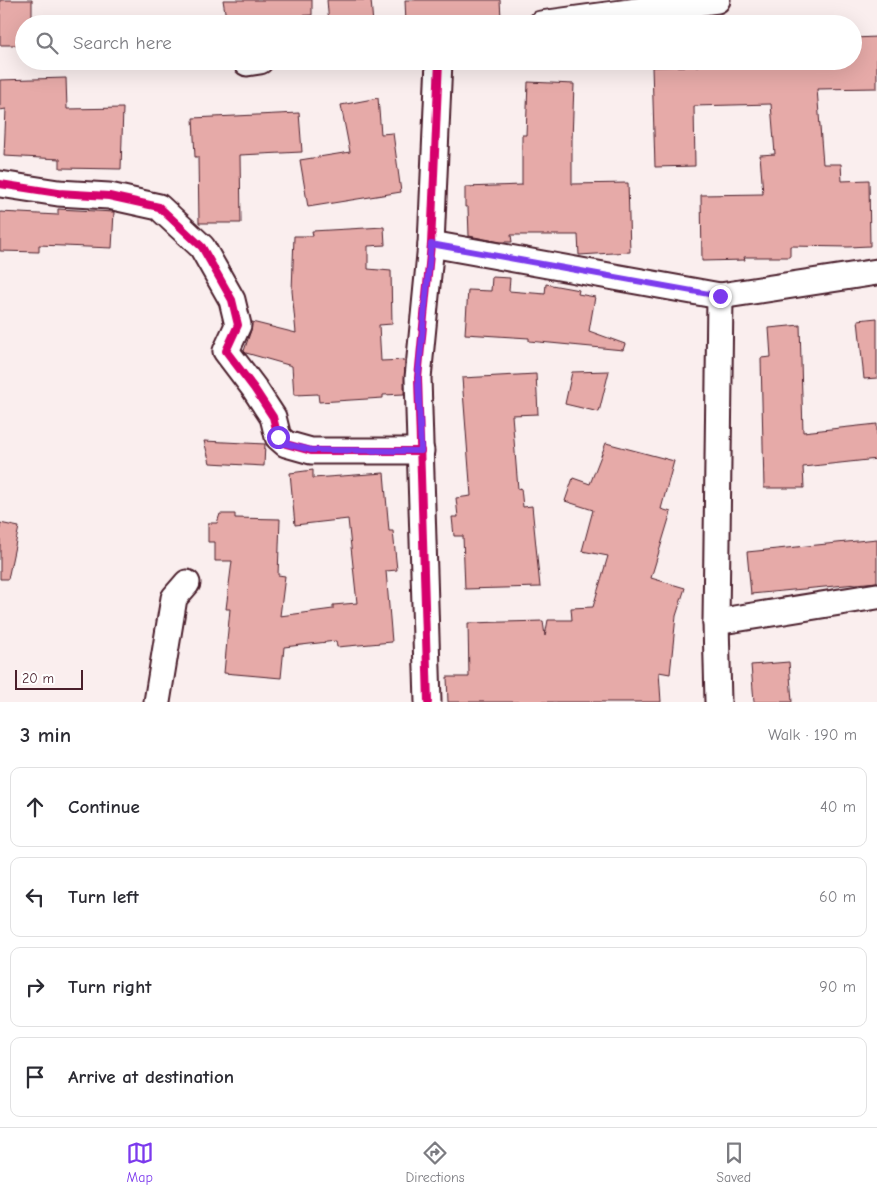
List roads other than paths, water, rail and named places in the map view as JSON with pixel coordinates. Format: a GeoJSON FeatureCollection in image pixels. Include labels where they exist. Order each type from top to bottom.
{"type":"FeatureCollection","features":[{"type":"Feature","properties":{"kind":"street"},"geometry":{"type":"LineString","coordinates":[[606,15],[705,1]]}},
{"type":"Feature","properties":{"kind":"street"},"geometry":{"type":"LineString","coordinates":[[428,702],[418,378],[431,244],[439,70]]}},
{"type":"Feature","properties":{"kind":"street"},"geometry":{"type":"LineString","coordinates":[[0,184],[58,193],[109,196],[159,207],[202,247],[232,300],[238,325],[226,351],[259,396],[273,418],[278,437],[286,444],[311,450],[421,451]]}},
{"type":"Feature","properties":{"kind":"street"},"geometry":{"type":"LineString","coordinates":[[431,244],[720,296],[877,272]]}},
{"type":"Feature","properties":{"kind":"street"},"geometry":{"type":"LineString","coordinates":[[718,702],[716,622],[720,296]]}},
{"type":"Feature","properties":{"kind":"street"},"geometry":{"type":"LineString","coordinates":[[157,702],[174,598],[187,583]]}},
{"type":"Feature","properties":{"kind":"street"},"geometry":{"type":"LineString","coordinates":[[716,622],[877,596]]}}]}
